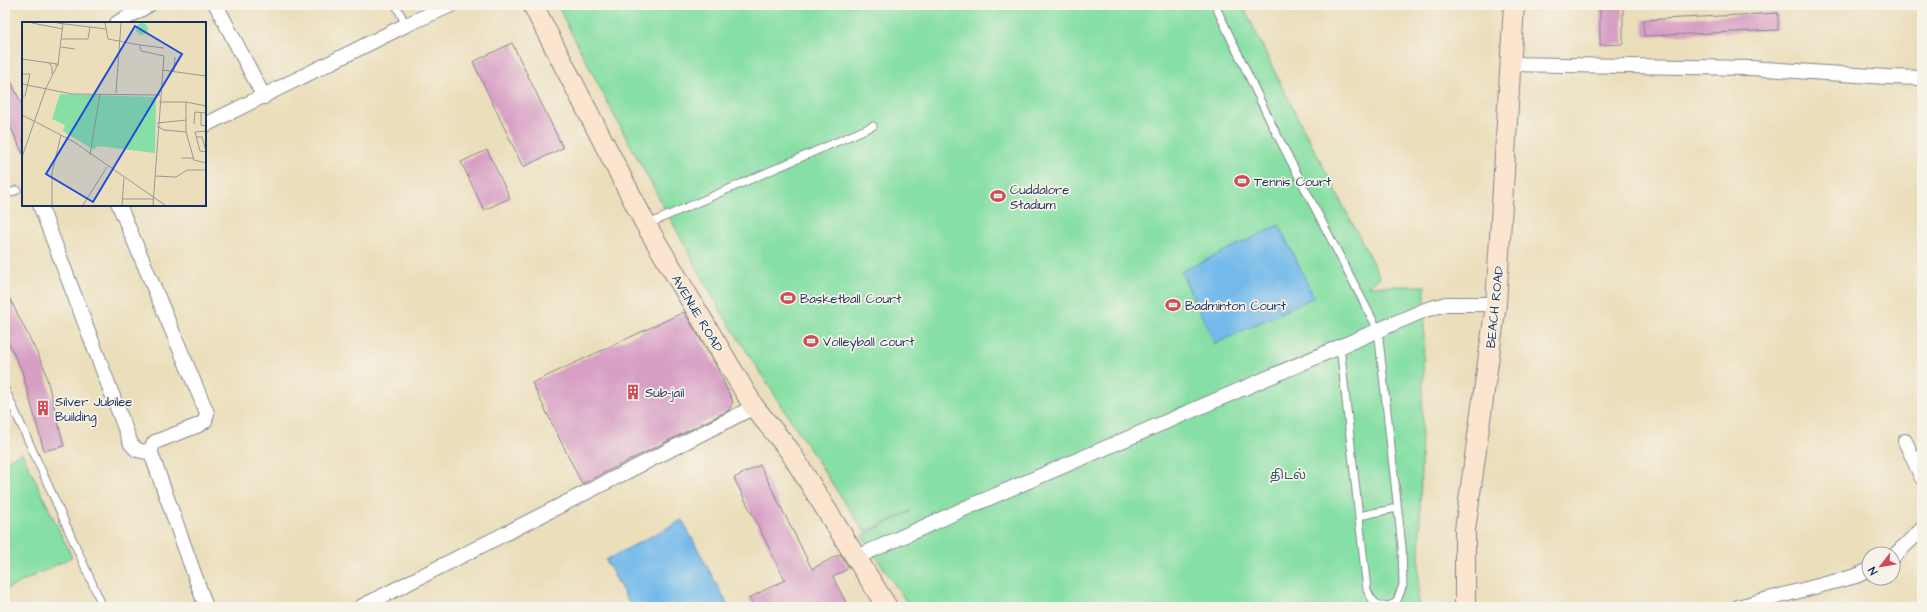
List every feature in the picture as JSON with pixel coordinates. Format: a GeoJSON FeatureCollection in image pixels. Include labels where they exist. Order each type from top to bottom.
{"type":"FeatureCollection","features":[{"type":"Feature","properties":{"kind":"street"},"geometry":{"type":"LineString","coordinates":[[118,22],[149,5]]}},
{"type":"Feature","properties":{"kind":"street"},"geometry":{"type":"LineString","coordinates":[[216,5],[264,97]]}},
{"type":"Feature","properties":{"kind":"street"},"geometry":{"type":"LineString","coordinates":[[206,125],[406,25],[451,5]]}},
{"type":"Feature","properties":{"kind":"street","name":"AVENUE ROAD"},"geometry":{"type":"LineString","coordinates":[[532,5],[646,225],[754,407],[789,450],[887,607]]}},
{"type":"Feature","properties":{"kind":"street","name":"BEACH ROAD"},"geometry":{"type":"LineString","coordinates":[[1464,607],[1465,530],[1496,304],[1514,5]]}},
{"type":"Feature","properties":{"kind":"street"},"geometry":{"type":"LineString","coordinates":[[1511,64],[1751,68],[1887,78],[1922,78]]}},
{"type":"Feature","properties":{"kind":"street"},"geometry":{"type":"LineString","coordinates":[[40,206],[131,444],[137,450],[152,453]]}},
{"type":"Feature","properties":{"kind":"street"},"geometry":{"type":"LineString","coordinates":[[119,206],[207,413],[205,421],[199,425],[155,442],[151,448],[206,607]]}},
{"type":"Feature","properties":{"kind":"street"},"geometry":{"type":"LineString","coordinates":[[857,557],[1425,310],[1446,304],[1496,304]]}},
{"type":"Feature","properties":{"kind":"street"},"geometry":{"type":"LineString","coordinates":[[361,607],[754,407]]}},
{"type":"Feature","properties":{"kind":"street"},"geometry":{"type":"LineString","coordinates":[[1905,441],[1922,478]]}},
{"type":"Feature","properties":{"kind":"street"},"geometry":{"type":"LineString","coordinates":[[1901,549],[1922,529]]}},
{"type":"Feature","properties":{"kind":"street"},"geometry":{"type":"LineString","coordinates":[[1738,607],[1861,574]]}},
{"type":"Feature","properties":{"kind":"lane"},"geometry":{"type":"LineString","coordinates":[[396,5],[406,25]]}},
{"type":"Feature","properties":{"kind":"lane"},"geometry":{"type":"LineString","coordinates":[[1215,5],[1272,125],[1378,330],[1402,546],[1403,585],[1396,602],[1389,606],[1382,607],[1375,604],[1370,599],[1367,590],[1340,346]]}},
{"type":"Feature","properties":{"kind":"lane"},"geometry":{"type":"LineString","coordinates":[[646,225],[873,126]]}},
{"type":"Feature","properties":{"kind":"lane"},"geometry":{"type":"LineString","coordinates":[[5,195],[17,190]]}},
{"type":"Feature","properties":{"kind":"lane"},"geometry":{"type":"LineString","coordinates":[[5,388],[103,607]]}},
{"type":"Feature","properties":{"kind":"lane"},"geometry":{"type":"LineString","coordinates":[[1359,516],[1397,508]]}},
{"type":"Feature","properties":{"kind":"green space","name":"Cuddalore Stadium"},"geometry":{"type":"Polygon","coordinates":[[[557,5],[1243,5],[1278,79],[1380,277],[1368,286],[1425,286],[1418,607],[910,607],[862,536],[911,511],[865,532],[720,310],[614,115],[557,5]]]}},
{"type":"Feature","properties":{"kind":"green space"},"geometry":{"type":"Polygon","coordinates":[[[22,453],[72,557],[5,590],[5,461],[22,453]]]}},
{"type":"Feature","properties":{"kind":"water"},"geometry":{"type":"Polygon","coordinates":[[[1279,225],[1314,297],[1215,344],[1181,272],[1279,225]]]}},
{"type":"Feature","properties":{"kind":"water"},"geometry":{"type":"Polygon","coordinates":[[[682,520],[729,607],[631,607],[606,560],[682,520]]]}},
{"type":"Feature","properties":{"kind":"building"},"geometry":{"type":"Polygon","coordinates":[[[1600,5],[1623,5],[1623,44],[1600,45],[1600,5]]]}},
{"type":"Feature","properties":{"kind":"building"},"geometry":{"type":"Polygon","coordinates":[[[1778,13],[1778,30],[1644,36],[1643,20],[1778,13]]]}},
{"type":"Feature","properties":{"kind":"building"},"geometry":{"type":"Polygon","coordinates":[[[512,43],[563,148],[523,167],[473,62],[512,43]]]}},
{"type":"Feature","properties":{"kind":"building"},"geometry":{"type":"Polygon","coordinates":[[[5,69],[22,105],[22,152],[5,115],[5,69]]]}},
{"type":"Feature","properties":{"kind":"building"},"geometry":{"type":"Polygon","coordinates":[[[487,150],[510,198],[484,210],[461,162],[487,150]]]}},
{"type":"Feature","properties":{"kind":"building","name":"Silver Jubilee Building"},"geometry":{"type":"Polygon","coordinates":[[[5,289],[44,367],[64,446],[44,451],[22,371],[5,336],[5,289]]]}},
{"type":"Feature","properties":{"kind":"building","name":"Sub-jail"},"geometry":{"type":"Polygon","coordinates":[[[684,312],[716,366],[733,402],[729,410],[582,484],[532,383],[684,312]]]}},
{"type":"Feature","properties":{"kind":"building"},"geometry":{"type":"Polygon","coordinates":[[[760,465],[812,569],[840,554],[849,568],[833,577],[848,607],[754,607],[749,598],[785,580],[734,478],[760,465]]]}},
{"type":"Feature","properties":{"kind":"place","name":"Tennis Court"},"geometry":{"type":"Point","coordinates":[1242,181]}},
{"type":"Feature","properties":{"kind":"place","name":"Cuddalore Stadium"},"geometry":{"type":"Point","coordinates":[998,196]}},
{"type":"Feature","properties":{"kind":"place","name":"Basketball Court"},"geometry":{"type":"Point","coordinates":[788,298]}},
{"type":"Feature","properties":{"kind":"place","name":"Badminton Court"},"geometry":{"type":"Point","coordinates":[1173,305]}},
{"type":"Feature","properties":{"kind":"place","name":"Volleyball court"},"geometry":{"type":"Point","coordinates":[811,341]}},
{"type":"Feature","properties":{"kind":"place","name":"Sub-jail"},"geometry":{"type":"Point","coordinates":[633,392]}},
{"type":"Feature","properties":{"kind":"place","name":"Silver Jubilee Building"},"geometry":{"type":"Point","coordinates":[43,408]}},
{"type":"Feature","properties":{"kind":"park label","name":"திடல்"},"geometry":{"type":"Point","coordinates":[1288,474]}}]}
